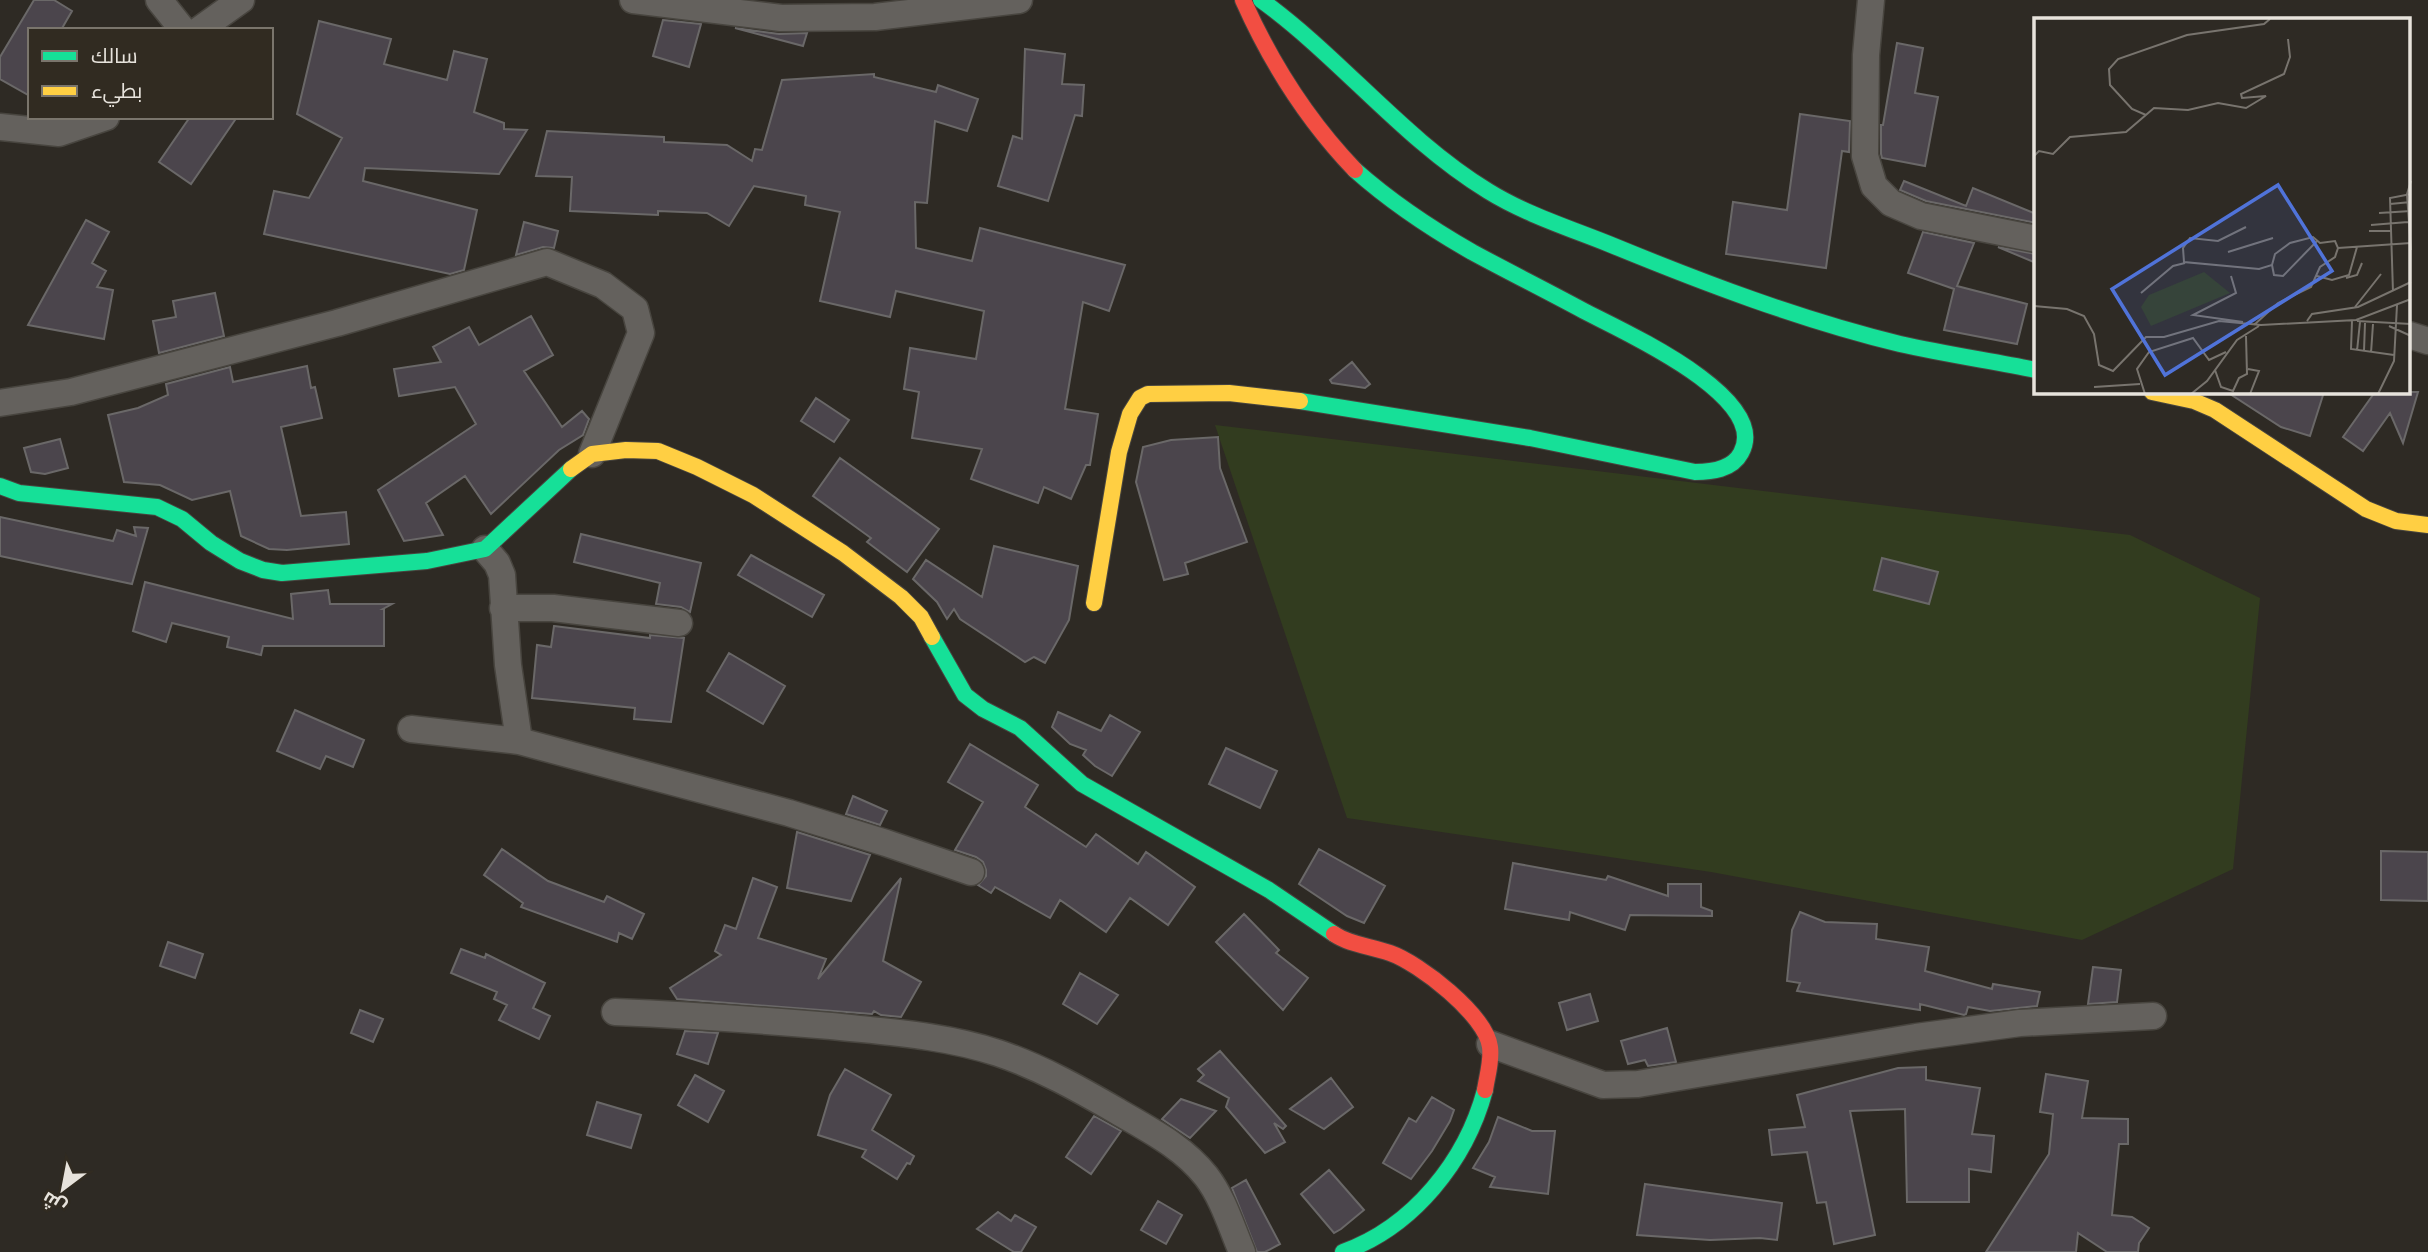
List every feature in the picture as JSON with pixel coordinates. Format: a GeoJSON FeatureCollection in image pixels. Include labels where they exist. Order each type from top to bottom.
{"type":"FeatureCollection","features":[{"type":"Feature","properties":{"kind":"street"},"geometry":{"type":"LineString","coordinates":[[159,0],[181,28]]}},
{"type":"Feature","properties":{"kind":"street"},"geometry":{"type":"LineString","coordinates":[[202,28],[241,0]]}},
{"type":"Feature","properties":{"kind":"street"},"geometry":{"type":"LineString","coordinates":[[633,0],[781,18],[875,17],[1019,0]]}},
{"type":"Feature","properties":{"kind":"street"},"geometry":{"type":"LineString","coordinates":[[1094,603],[1119,452],[1130,414],[1140,398],[1148,394],[1208,392],[1263,395],[1586,448],[1681,470],[1709,472],[1734,464],[1744,451],[1748,439],[1742,419],[1726,401],[1692,371],[1664,352],[1493,262],[1424,222],[1373,187],[1333,148],[1293,92],[1263,42],[1243,0]]}},
{"type":"Feature","properties":{"kind":"street"},"geometry":{"type":"LineString","coordinates":[[1261,0],[1304,33],[1428,148],[1488,191],[1521,208],[1655,263],[1816,320],[1900,344],[2034,370]]}},
{"type":"Feature","properties":{"kind":"street"},"geometry":{"type":"LineString","coordinates":[[1871,0],[1866,55],[1866,156],[1874,186],[1891,203],[1921,216],[2034,239]]}},
{"type":"Feature","properties":{"kind":"street"},"geometry":{"type":"LineString","coordinates":[[0,127],[59,133],[100,119]]}},
{"type":"Feature","properties":{"kind":"street"},"geometry":{"type":"LineString","coordinates":[[0,402],[84,388],[337,323],[547,262],[603,285],[635,309],[641,333],[592,454]]}},
{"type":"Feature","properties":{"kind":"street"},"geometry":{"type":"LineString","coordinates":[[2410,335],[2428,341]]}},
{"type":"Feature","properties":{"kind":"street"},"geometry":{"type":"LineString","coordinates":[[2161,394],[2194,401],[2215,410],[2366,509],[2408,525],[2428,525]]}},
{"type":"Feature","properties":{"kind":"street"},"geometry":{"type":"LineString","coordinates":[[0,486],[19,493],[157,507],[182,519],[240,561],[262,570],[282,573],[427,561],[485,549],[574,466],[592,454],[626,450],[658,451],[753,495],[843,553],[901,597],[921,617],[965,695],[974,703],[1020,728],[1082,784],[1269,890],[1343,940],[1391,953],[1411,962],[1434,977],[1477,1020],[1490,1044],[1490,1061],[1484,1093],[1470,1131],[1447,1169],[1416,1209],[1390,1228],[1343,1252]]}},
{"type":"Feature","properties":{"kind":"street"},"geometry":{"type":"LineString","coordinates":[[485,549],[500,569],[508,665],[519,741]]}},
{"type":"Feature","properties":{"kind":"street"},"geometry":{"type":"LineString","coordinates":[[503,608],[552,608],[679,623]]}},
{"type":"Feature","properties":{"kind":"street"},"geometry":{"type":"LineString","coordinates":[[411,729],[519,741],[789,813],[971,872]]}},
{"type":"Feature","properties":{"kind":"street"},"geometry":{"type":"LineString","coordinates":[[615,1012],[766,1019],[893,1031],[998,1053],[1065,1081],[1162,1137],[1188,1156],[1207,1178],[1224,1206],[1242,1252]]}},
{"type":"Feature","properties":{"kind":"street"},"geometry":{"type":"LineString","coordinates":[[1490,1044],[1603,1085],[1639,1084],[1916,1037],[2020,1023],[2152,1016]]}},
{"type":"Feature","properties":{"kind":"green space"},"geometry":{"type":"Polygon","coordinates":[[[1215,425],[2130,535],[2260,598],[2233,869],[2082,940],[1711,872],[1347,818],[1215,425]]]}},
{"type":"Feature","properties":{"kind":"building"},"geometry":{"type":"Polygon","coordinates":[[[34,0],[54,0],[72,11],[62,28],[28,28],[28,95],[0,79],[0,57],[34,0]]]}},
{"type":"Feature","properties":{"kind":"building"},"geometry":{"type":"Polygon","coordinates":[[[663,20],[701,24],[689,67],[653,56],[663,20]]]}},
{"type":"Feature","properties":{"kind":"building"},"geometry":{"type":"Polygon","coordinates":[[[319,21],[391,39],[384,64],[447,80],[454,51],[487,59],[474,112],[504,123],[504,129],[527,130],[499,174],[365,168],[363,181],[477,210],[464,270],[450,274],[264,234],[274,191],[309,198],[342,138],[297,114],[319,21]]]}},
{"type":"Feature","properties":{"kind":"building"},"geometry":{"type":"Polygon","coordinates":[[[735,28],[779,34],[807,33],[803,46],[735,28]]]}},
{"type":"Feature","properties":{"kind":"building"},"geometry":{"type":"Polygon","coordinates":[[[1897,43],[1923,48],[1915,93],[1938,97],[1925,166],[1882,158],[1881,154],[1881,125],[1897,43]]]}},
{"type":"Feature","properties":{"kind":"building"},"geometry":{"type":"Polygon","coordinates":[[[1025,49],[1065,54],[1062,84],[1084,85],[1082,116],[1075,115],[1048,201],[998,186],[1013,136],[1022,139],[1025,49]]]}},
{"type":"Feature","properties":{"kind":"building"},"geometry":{"type":"Polygon","coordinates":[[[874,74],[874,77],[936,92],[938,85],[978,99],[967,131],[935,121],[927,203],[915,202],[916,248],[972,261],[980,228],[1125,265],[1109,311],[1083,302],[1065,409],[1098,414],[1090,465],[1086,465],[1071,499],[1044,487],[1038,503],[971,479],[982,449],[912,438],[919,392],[904,389],[910,348],[976,359],[984,311],[896,291],[890,317],[820,301],[840,212],[805,205],[806,196],[754,186],[729,226],[707,213],[658,211],[658,215],[570,211],[572,177],[536,176],[547,131],[664,137],[664,142],[727,145],[752,161],[755,149],[762,150],[782,80],[874,74]]]}},
{"type":"Feature","properties":{"kind":"building"},"geometry":{"type":"Polygon","coordinates":[[[1800,114],[1850,121],[1849,152],[1842,151],[1826,268],[1726,254],[1733,202],[1787,210],[1800,114]]]}},
{"type":"Feature","properties":{"kind":"building"},"geometry":{"type":"Polygon","coordinates":[[[189,119],[236,119],[191,184],[159,162],[189,119]]]}},
{"type":"Feature","properties":{"kind":"building"},"geometry":{"type":"Polygon","coordinates":[[[1904,181],[1966,206],[1973,188],[2034,213],[2034,223],[1926,201],[1900,190],[1904,181]]]}},
{"type":"Feature","properties":{"kind":"building"},"geometry":{"type":"Polygon","coordinates":[[[86,220],[109,232],[92,263],[106,271],[97,287],[113,290],[104,339],[28,325],[86,220]]]}},
{"type":"Feature","properties":{"kind":"building"},"geometry":{"type":"Polygon","coordinates":[[[524,222],[558,231],[554,248],[543,247],[516,255],[524,222]]]}},
{"type":"Feature","properties":{"kind":"building"},"geometry":{"type":"Polygon","coordinates":[[[1923,232],[1974,243],[1957,286],[2027,304],[2017,344],[1944,330],[1954,289],[1908,273],[1923,232]]]}},
{"type":"Feature","properties":{"kind":"building"},"geometry":{"type":"Polygon","coordinates":[[[1998,247],[2034,254],[2034,262],[1998,247]]]}},
{"type":"Feature","properties":{"kind":"building"},"geometry":{"type":"Polygon","coordinates":[[[215,293],[224,336],[159,353],[153,321],[176,317],[173,301],[215,293]]]}},
{"type":"Feature","properties":{"kind":"building"},"geometry":{"type":"Polygon","coordinates":[[[531,316],[553,355],[524,371],[562,427],[582,411],[589,419],[583,435],[559,450],[491,514],[465,476],[426,503],[443,535],[404,541],[378,490],[476,424],[455,387],[399,396],[394,369],[441,362],[433,347],[469,327],[479,345],[531,316]]]}},
{"type":"Feature","properties":{"kind":"building"},"geometry":{"type":"Polygon","coordinates":[[[1352,362],[1370,384],[1365,388],[1332,383],[1330,380],[1352,362]]]}},
{"type":"Feature","properties":{"kind":"building"},"geometry":{"type":"Polygon","coordinates":[[[307,366],[311,388],[315,387],[322,418],[281,427],[301,516],[346,512],[349,544],[287,550],[269,549],[241,536],[230,491],[192,500],[160,485],[124,482],[108,415],[138,408],[168,395],[166,384],[230,367],[233,382],[307,366]]]}},
{"type":"Feature","properties":{"kind":"building"},"geometry":{"type":"Polygon","coordinates":[[[2418,392],[2403,443],[2390,413],[2363,451],[2343,437],[2374,394],[2418,392]]]}},
{"type":"Feature","properties":{"kind":"building"},"geometry":{"type":"Polygon","coordinates":[[[2230,394],[2323,394],[2310,436],[2281,427],[2230,394]]]}},
{"type":"Feature","properties":{"kind":"building"},"geometry":{"type":"Polygon","coordinates":[[[816,398],[849,420],[834,442],[801,421],[816,398]]]}},
{"type":"Feature","properties":{"kind":"building"},"geometry":{"type":"Polygon","coordinates":[[[1218,437],[1220,468],[1247,542],[1185,563],[1188,574],[1164,580],[1136,482],[1143,447],[1171,440],[1218,437]]]}},
{"type":"Feature","properties":{"kind":"building"},"geometry":{"type":"Polygon","coordinates":[[[60,439],[68,468],[45,474],[31,472],[24,448],[60,439]]]}},
{"type":"Feature","properties":{"kind":"building"},"geometry":{"type":"Polygon","coordinates":[[[840,458],[939,529],[907,572],[867,542],[871,538],[813,496],[840,458]]]}},
{"type":"Feature","properties":{"kind":"building"},"geometry":{"type":"Polygon","coordinates":[[[0,517],[113,541],[117,530],[136,536],[134,527],[148,528],[132,584],[0,556],[0,517]]]}},
{"type":"Feature","properties":{"kind":"building"},"geometry":{"type":"Polygon","coordinates":[[[581,534],[701,563],[690,612],[681,607],[656,604],[660,583],[574,562],[581,534]]]}},
{"type":"Feature","properties":{"kind":"building"},"geometry":{"type":"Polygon","coordinates":[[[994,546],[1078,566],[1069,620],[1045,663],[1034,657],[1025,662],[960,619],[954,609],[947,619],[937,602],[913,579],[926,560],[982,597],[994,546]]]}},
{"type":"Feature","properties":{"kind":"building"},"geometry":{"type":"Polygon","coordinates":[[[751,555],[824,595],[812,617],[738,575],[751,555]]]}},
{"type":"Feature","properties":{"kind":"building"},"geometry":{"type":"Polygon","coordinates":[[[1882,558],[1938,572],[1929,604],[1874,590],[1882,558]]]}},
{"type":"Feature","properties":{"kind":"building"},"geometry":{"type":"Polygon","coordinates":[[[145,582],[293,619],[291,594],[328,590],[330,604],[392,604],[383,609],[384,646],[263,646],[261,655],[227,647],[229,637],[172,623],[166,642],[133,631],[145,582]]]}},
{"type":"Feature","properties":{"kind":"building"},"geometry":{"type":"Polygon","coordinates":[[[554,626],[650,638],[650,635],[684,638],[671,722],[634,719],[635,708],[532,698],[537,645],[551,647],[554,626]]]}},
{"type":"Feature","properties":{"kind":"building"},"geometry":{"type":"Polygon","coordinates":[[[729,653],[785,686],[763,724],[707,691],[729,653]]]}},
{"type":"Feature","properties":{"kind":"building"},"geometry":{"type":"Polygon","coordinates":[[[295,710],[364,740],[353,767],[326,756],[320,769],[277,751],[295,710]]]}},
{"type":"Feature","properties":{"kind":"building"},"geometry":{"type":"Polygon","coordinates":[[[1058,712],[1101,731],[1110,715],[1140,732],[1112,776],[1083,755],[1086,750],[1070,744],[1052,727],[1058,712]]]}},
{"type":"Feature","properties":{"kind":"building"},"geometry":{"type":"Polygon","coordinates":[[[970,744],[1038,785],[1025,807],[1086,847],[1096,834],[1138,864],[1146,852],[1195,887],[1168,925],[1130,898],[1106,932],[1060,900],[1050,918],[995,887],[991,893],[978,885],[986,876],[983,862],[955,850],[983,802],[948,782],[970,744]]]}},
{"type":"Feature","properties":{"kind":"building"},"geometry":{"type":"Polygon","coordinates":[[[1226,748],[1277,771],[1260,808],[1209,784],[1226,748]]]}},
{"type":"Feature","properties":{"kind":"building"},"geometry":{"type":"Polygon","coordinates":[[[853,796],[887,811],[880,825],[846,814],[853,796]]]}},
{"type":"Feature","properties":{"kind":"building"},"geometry":{"type":"Polygon","coordinates":[[[797,832],[870,855],[851,901],[787,888],[797,832]]]}},
{"type":"Feature","properties":{"kind":"building"},"geometry":{"type":"Polygon","coordinates":[[[502,849],[548,881],[604,902],[607,896],[644,914],[632,939],[619,933],[617,942],[521,907],[523,903],[484,875],[502,849]]]}},
{"type":"Feature","properties":{"kind":"building"},"geometry":{"type":"Polygon","coordinates":[[[1319,849],[1385,886],[1364,923],[1347,916],[1299,884],[1319,849]]]}},
{"type":"Feature","properties":{"kind":"building"},"geometry":{"type":"Polygon","coordinates":[[[2381,851],[2428,852],[2428,901],[2381,900],[2381,851]]]}},
{"type":"Feature","properties":{"kind":"building"},"geometry":{"type":"Polygon","coordinates":[[[1513,863],[1606,880],[1608,876],[1668,896],[1668,884],[1701,884],[1701,907],[1712,911],[1712,916],[1630,915],[1625,930],[1570,912],[1569,920],[1505,909],[1513,863]]]}},
{"type":"Feature","properties":{"kind":"building"},"geometry":{"type":"Polygon","coordinates":[[[753,878],[777,887],[758,938],[826,959],[818,979],[901,878],[883,961],[921,982],[901,1017],[881,1015],[874,1011],[872,1014],[677,999],[670,988],[721,955],[715,951],[725,925],[736,929],[753,878]]]}},
{"type":"Feature","properties":{"kind":"building"},"geometry":{"type":"Polygon","coordinates":[[[1800,912],[1825,922],[1877,924],[1876,939],[1929,947],[1925,971],[1992,989],[1993,984],[2040,992],[2037,1006],[1990,1011],[1968,1007],[1964,1015],[1920,1004],[1920,1010],[1797,991],[1800,983],[1787,981],[1792,930],[1800,912]]]}},
{"type":"Feature","properties":{"kind":"building"},"geometry":{"type":"Polygon","coordinates":[[[1244,914],[1279,950],[1276,953],[1308,978],[1283,1010],[1216,942],[1244,914]]]}},
{"type":"Feature","properties":{"kind":"building"},"geometry":{"type":"Polygon","coordinates":[[[168,942],[203,954],[195,978],[160,966],[168,942]]]}},
{"type":"Feature","properties":{"kind":"building"},"geometry":{"type":"Polygon","coordinates":[[[461,949],[485,958],[486,954],[545,983],[533,1008],[550,1016],[539,1039],[499,1020],[507,1005],[494,999],[497,992],[451,973],[461,949]]]}},
{"type":"Feature","properties":{"kind":"building"},"geometry":{"type":"Polygon","coordinates":[[[2093,967],[2121,970],[2117,1002],[2088,1004],[2093,967]]]}},
{"type":"Feature","properties":{"kind":"building"},"geometry":{"type":"Polygon","coordinates":[[[1080,973],[1118,995],[1097,1024],[1063,1004],[1080,973]]]}},
{"type":"Feature","properties":{"kind":"building"},"geometry":{"type":"Polygon","coordinates":[[[1590,994],[1598,1021],[1567,1030],[1559,1003],[1590,994]]]}},
{"type":"Feature","properties":{"kind":"building"},"geometry":{"type":"Polygon","coordinates":[[[360,1010],[383,1019],[373,1042],[351,1033],[360,1010]]]}},
{"type":"Feature","properties":{"kind":"building"},"geometry":{"type":"Polygon","coordinates":[[[1667,1028],[1676,1062],[1648,1066],[1645,1060],[1628,1064],[1621,1041],[1667,1028]]]}},
{"type":"Feature","properties":{"kind":"building"},"geometry":{"type":"Polygon","coordinates":[[[685,1031],[718,1033],[708,1064],[677,1054],[685,1031]]]}},
{"type":"Feature","properties":{"kind":"building"},"geometry":{"type":"Polygon","coordinates":[[[1220,1051],[1286,1126],[1283,1129],[1274,1123],[1285,1142],[1265,1153],[1226,1107],[1229,1098],[1198,1081],[1204,1075],[1198,1069],[1220,1051]]]}},
{"type":"Feature","properties":{"kind":"building"},"geometry":{"type":"Polygon","coordinates":[[[1926,1067],[1926,1080],[1980,1088],[1972,1134],[1994,1136],[1991,1172],[1969,1169],[1969,1202],[1907,1202],[1905,1109],[1850,1111],[1875,1235],[1834,1244],[1826,1202],[1817,1203],[1807,1152],[1772,1155],[1769,1130],[1805,1127],[1797,1095],[1898,1068],[1926,1067]]]}},
{"type":"Feature","properties":{"kind":"building"},"geometry":{"type":"Polygon","coordinates":[[[845,1069],[891,1095],[872,1130],[914,1156],[897,1179],[862,1157],[866,1150],[818,1135],[830,1095],[845,1069]]]}},
{"type":"Feature","properties":{"kind":"building"},"geometry":{"type":"Polygon","coordinates":[[[2046,1074],[2088,1081],[2082,1118],[2128,1119],[2128,1144],[2119,1144],[2112,1215],[2132,1217],[2149,1228],[2139,1243],[2138,1252],[2107,1252],[2078,1233],[2076,1252],[1986,1252],[2049,1154],[2053,1114],[2040,1112],[2046,1074]]]}},
{"type":"Feature","properties":{"kind":"building"},"geometry":{"type":"Polygon","coordinates":[[[695,1075],[724,1091],[708,1122],[678,1105],[695,1075]]]}},
{"type":"Feature","properties":{"kind":"building"},"geometry":{"type":"Polygon","coordinates":[[[1331,1078],[1353,1107],[1324,1129],[1290,1109],[1331,1078]]]}},
{"type":"Feature","properties":{"kind":"building"},"geometry":{"type":"Polygon","coordinates":[[[1432,1097],[1454,1110],[1432,1151],[1411,1179],[1383,1163],[1409,1118],[1416,1122],[1432,1097]]]}},
{"type":"Feature","properties":{"kind":"building"},"geometry":{"type":"Polygon","coordinates":[[[1181,1099],[1216,1111],[1190,1138],[1162,1119],[1181,1099]]]}},
{"type":"Feature","properties":{"kind":"building"},"geometry":{"type":"Polygon","coordinates":[[[597,1102],[641,1115],[631,1148],[587,1135],[597,1102]]]}},
{"type":"Feature","properties":{"kind":"building"},"geometry":{"type":"Polygon","coordinates":[[[1094,1116],[1121,1131],[1091,1174],[1066,1157],[1094,1116]]]}},
{"type":"Feature","properties":{"kind":"building"},"geometry":{"type":"Polygon","coordinates":[[[1498,1117],[1532,1131],[1555,1131],[1548,1194],[1490,1187],[1495,1177],[1473,1168],[1489,1142],[1498,1117]]]}},
{"type":"Feature","properties":{"kind":"building"},"geometry":{"type":"Polygon","coordinates":[[[1329,1170],[1364,1210],[1334,1233],[1301,1194],[1329,1170]]]}},
{"type":"Feature","properties":{"kind":"building"},"geometry":{"type":"Polygon","coordinates":[[[1246,1180],[1280,1244],[1265,1252],[1257,1252],[1232,1188],[1246,1180]]]}},
{"type":"Feature","properties":{"kind":"building"},"geometry":{"type":"Polygon","coordinates":[[[1645,1184],[1782,1203],[1777,1240],[1710,1240],[1637,1235],[1645,1184]]]}},
{"type":"Feature","properties":{"kind":"building"},"geometry":{"type":"Polygon","coordinates":[[[1158,1201],[1182,1215],[1166,1244],[1141,1230],[1158,1201]]]}},
{"type":"Feature","properties":{"kind":"building"},"geometry":{"type":"Polygon","coordinates":[[[998,1212],[1011,1221],[1015,1215],[1036,1227],[1021,1252],[1014,1252],[977,1229],[998,1212]]]}},
{"type":"Feature","properties":{"kind":"traffic: fast"},"geometry":{"type":"LineString","coordinates":[[1261,0],[1318,47],[1428,147],[1488,191],[1517,207],[1717,286],[1826,324],[1900,344],[2034,370]]}},
{"type":"Feature","properties":{"kind":"traffic: fast"},"geometry":{"type":"LineString","coordinates":[[1300,401],[1530,438],[1695,472],[1727,466],[1741,453],[1745,432],[1735,410],[1714,388],[1688,368],[1628,333],[1456,243],[1397,204],[1355,170]]}},
{"type":"Feature","properties":{"kind":"traffic: fast"},"geometry":{"type":"LineString","coordinates":[[0,486],[19,493],[157,507],[182,519],[211,543],[240,561],[263,570],[282,573],[427,561],[485,549],[571,469]]}},
{"type":"Feature","properties":{"kind":"traffic: fast"},"geometry":{"type":"LineString","coordinates":[[932,637],[965,695],[983,709],[1020,728],[1082,784],[1269,890],[1334,934]]}},
{"type":"Feature","properties":{"kind":"traffic: fast"},"geometry":{"type":"LineString","coordinates":[[1343,1252],[1392,1226],[1433,1188],[1465,1142],[1485,1090]]}},
{"type":"Feature","properties":{"kind":"traffic: slow"},"geometry":{"type":"LineString","coordinates":[[1094,603],[1119,452],[1130,414],[1140,398],[1148,394],[1229,393],[1300,401]]}},
{"type":"Feature","properties":{"kind":"traffic: slow"},"geometry":{"type":"LineString","coordinates":[[2161,394],[2194,401],[2215,410],[2366,509],[2396,521],[2428,525]]}},
{"type":"Feature","properties":{"kind":"traffic: slow"},"geometry":{"type":"LineString","coordinates":[[571,469],[592,454],[626,450],[658,451],[697,467],[753,495],[843,553],[901,597],[921,617],[932,637]]}},
{"type":"Feature","properties":{"kind":"traffic: jam"},"geometry":{"type":"LineString","coordinates":[[1243,0],[1292,90],[1321,131],[1355,170]]}},
{"type":"Feature","properties":{"kind":"traffic: jam"},"geometry":{"type":"LineString","coordinates":[[1334,934],[1347,941],[1383,951],[1417,967],[1464,1006],[1486,1034],[1490,1047],[1485,1090]]}}]}
